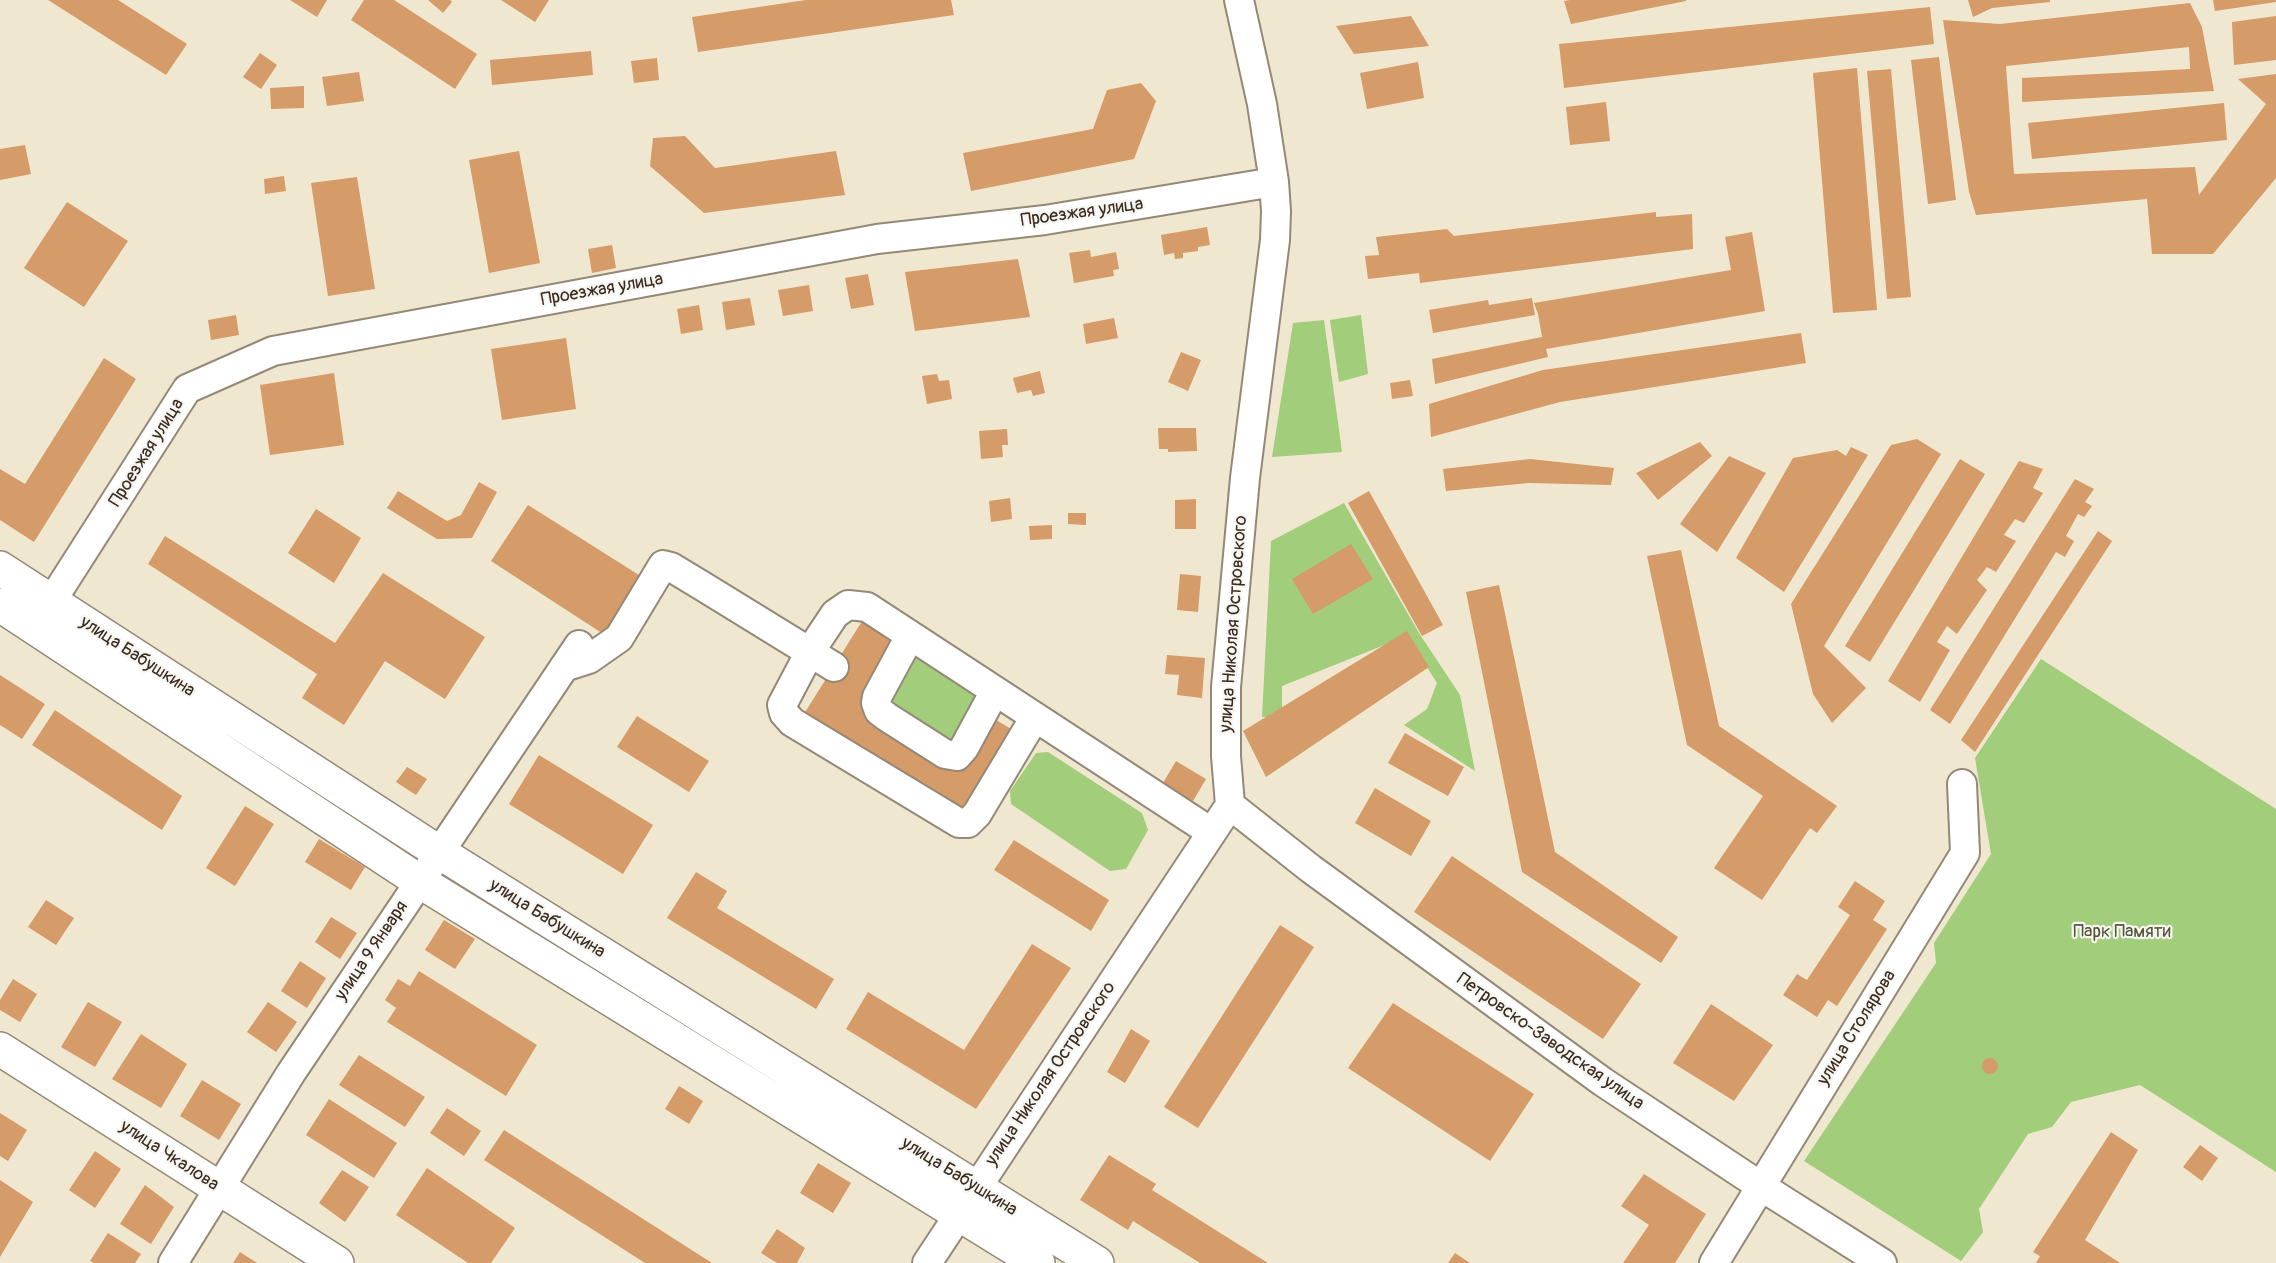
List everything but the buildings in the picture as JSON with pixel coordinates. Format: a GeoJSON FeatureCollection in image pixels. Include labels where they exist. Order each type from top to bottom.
{"type":"FeatureCollection","features":[{"type":"Feature","properties":{"kind":"main road","name":"улица Бабушкина"},"geometry":{"type":"LineString","coordinates":[[0,568],[439,852],[967,1200],[1038,1263]]}},
{"type":"Feature","properties":{"kind":"main road","name":"улица Бабушкина"},"geometry":{"type":"LineString","coordinates":[[0,605],[419,880],[967,1200],[1097,1263]]}},
{"type":"Feature","properties":{"kind":"main road","name":"улица Чкалова"},"geometry":{"type":"LineString","coordinates":[[0,1049],[337,1263]]}},
{"type":"Feature","properties":{"kind":"street","name":"улица Николая Островского"},"geometry":{"type":"LineString","coordinates":[[927,1263],[1230,805],[1226,756],[1226,687],[1245,478],[1275,240],[1274,182],[1262,104],[1239,2]]}},
{"type":"Feature","properties":{"kind":"street","name":"Проезжая улица"},"geometry":{"type":"LineString","coordinates":[[51,602],[188,389],[273,351],[877,239],[1045,220],[1274,182]]}},
{"type":"Feature","properties":{"kind":"street","name":"улица 9 Января"},"geometry":{"type":"LineString","coordinates":[[172,1263],[291,1073],[572,656],[589,659],[619,639],[663,565],[671,567],[704,586],[834,666]]}},
{"type":"Feature","properties":{"kind":"street"},"geometry":{"type":"LineString","coordinates":[[1035,717],[977,814],[968,823],[959,823],[792,722],[784,713],[782,705],[811,650],[836,614],[848,605],[867,607],[1211,832]]}},
{"type":"Feature","properties":{"kind":"street"},"geometry":{"type":"LineString","coordinates":[[910,636],[877,697],[876,704],[879,711],[887,717],[945,754],[957,756],[964,748],[995,691]]}},
{"type":"Feature","properties":{"kind":"street","name":"улица Столярова"},"geometry":{"type":"LineString","coordinates":[[1714,1263],[1965,854],[1962,784]]}},
{"type":"Feature","properties":{"kind":"street","name":"Петровско-Заводская улица"},"geometry":{"type":"LineString","coordinates":[[1230,805],[1311,869],[1603,1082],[1882,1263]]}},
{"type":"Feature","properties":{"kind":"green space"},"geometry":{"type":"Polygon","coordinates":[[[1361,315],[1368,374],[1339,382],[1330,320],[1361,315]]]}},
{"type":"Feature","properties":{"kind":"green space"},"geometry":{"type":"Polygon","coordinates":[[[1324,320],[1342,452],[1272,457],[1293,323],[1324,320]]]}},
{"type":"Feature","properties":{"kind":"green space"},"geometry":{"type":"Polygon","coordinates":[[[1344,503],[1419,633],[1460,695],[1475,771],[1404,725],[1427,709],[1437,683],[1407,636],[1282,686],[1282,709],[1271,717],[1262,717],[1271,541],[1344,503]]]}},
{"type":"Feature","properties":{"kind":"green space"},"geometry":{"type":"Polygon","coordinates":[[[922,655],[985,692],[958,747],[886,710],[910,656],[922,655]]]}},
{"type":"Feature","properties":{"kind":"green space","name":"Парк Памяти"},"geometry":{"type":"Polygon","coordinates":[[[2041,659],[2276,809],[2276,1172],[2140,1085],[2071,1102],[2052,1127],[2028,1134],[1979,1209],[1983,1232],[1961,1261],[1804,1161],[1936,963],[1934,943],[1991,854],[1975,758],[2041,659]]]}},
{"type":"Feature","properties":{"kind":"green space"},"geometry":{"type":"Polygon","coordinates":[[[1048,752],[1142,813],[1148,830],[1126,869],[1110,871],[1011,804],[1010,791],[1036,753],[1048,752]]]}}]}
